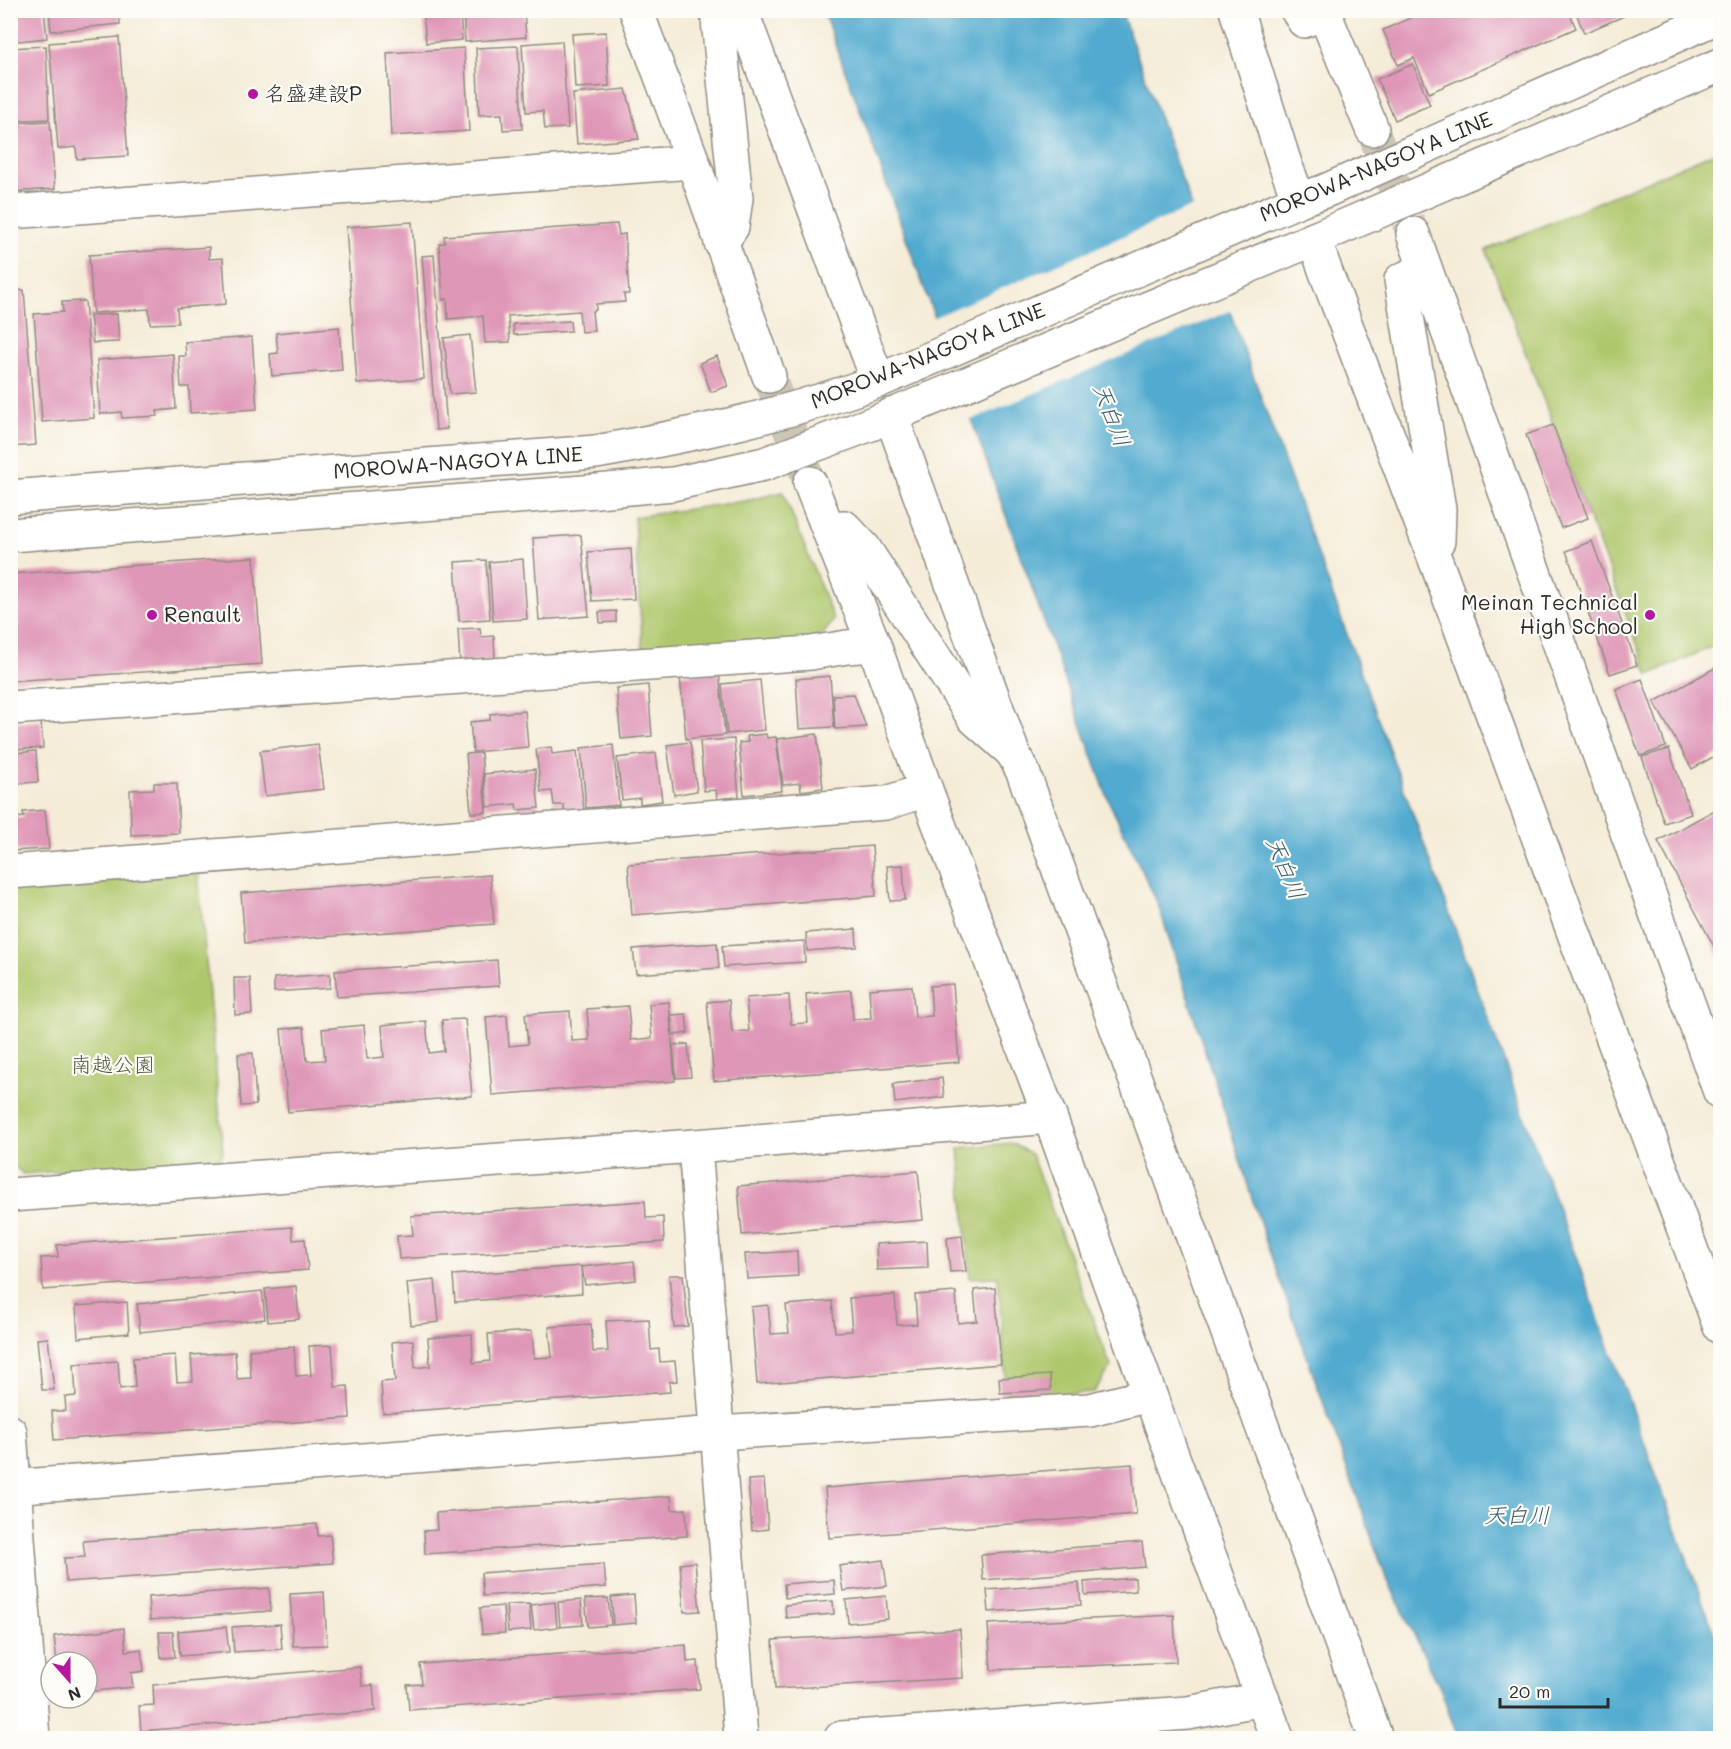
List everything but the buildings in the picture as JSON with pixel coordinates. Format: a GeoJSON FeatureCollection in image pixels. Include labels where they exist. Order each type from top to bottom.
{"type":"FeatureCollection","features":[{"type":"Feature","properties":{"kind":"street"},"geometry":{"type":"LineString","coordinates":[[636,10],[769,376]]}},
{"type":"Feature","properties":{"kind":"street"},"geometry":{"type":"LineString","coordinates":[[717,10],[736,198],[732,227],[721,243]]}},
{"type":"Feature","properties":{"kind":"street"},"geometry":{"type":"LineString","coordinates":[[741,10],[884,378]]}},
{"type":"Feature","properties":{"kind":"street"},"geometry":{"type":"LineString","coordinates":[[1236,10],[1285,164],[1293,203]]}},
{"type":"Feature","properties":{"kind":"street"},"geometry":{"type":"LineString","coordinates":[[1318,11],[1372,129]]}},
{"type":"Feature","properties":{"kind":"street","name":"MOROWA-NAGOYA LINE"},"geometry":{"type":"LineString","coordinates":[[10,497],[596,453],[661,441],[806,406],[884,378],[1325,191],[1720,16]]}},
{"type":"Feature","properties":{"kind":"street","name":"MOROWA-NAGOYA LINE"},"geometry":{"type":"LineString","coordinates":[[10,535],[673,484],[764,464],[898,412],[1308,241],[1720,65]]}},
{"type":"Feature","properties":{"kind":"street"},"geometry":{"type":"LineString","coordinates":[[10,212],[693,162]]}},
{"type":"Feature","properties":{"kind":"street"},"geometry":{"type":"LineString","coordinates":[[1413,234],[1720,1092]]}},
{"type":"Feature","properties":{"kind":"street"},"geometry":{"type":"LineString","coordinates":[[1308,241],[1328,278],[1438,567],[1720,1327]]}},
{"type":"Feature","properties":{"kind":"street"},"geometry":{"type":"LineString","coordinates":[[1425,269],[1401,280],[1439,509],[1438,567]]}},
{"type":"Feature","properties":{"kind":"street"},"geometry":{"type":"LineString","coordinates":[[898,412],[1013,753],[1023,772],[1376,1738]]}},
{"type":"Feature","properties":{"kind":"street"},"geometry":{"type":"LineString","coordinates":[[810,483],[874,645],[926,790],[1050,1117],[1277,1738]]}},
{"type":"Feature","properties":{"kind":"street"},"geometry":{"type":"LineString","coordinates":[[828,528],[844,527],[864,548],[974,718],[1013,753]]}},
{"type":"Feature","properties":{"kind":"street"},"geometry":{"type":"LineString","coordinates":[[10,708],[811,653],[848,646],[874,645]]}},
{"type":"Feature","properties":{"kind":"street"},"geometry":{"type":"LineString","coordinates":[[10,872],[886,803],[926,790]]}},
{"type":"Feature","properties":{"kind":"street"},"geometry":{"type":"LineString","coordinates":[[10,1195],[695,1146],[1050,1117]]}},
{"type":"Feature","properties":{"kind":"street"},"geometry":{"type":"LineString","coordinates":[[695,1146],[741,1738]]}},
{"type":"Feature","properties":{"kind":"street"},"geometry":{"type":"LineString","coordinates":[[13,1487],[717,1433],[1090,1410],[1150,1395]]}},
{"type":"Feature","properties":{"kind":"street"},"geometry":{"type":"LineString","coordinates":[[10,1432],[33,1738]]}},
{"type":"Feature","properties":{"kind":"street"},"geometry":{"type":"LineString","coordinates":[[841,1738],[1188,1713],[1263,1699]]}},
{"type":"Feature","properties":{"kind":"green space"},"geometry":{"type":"Polygon","coordinates":[[[1720,150],[1720,643],[1649,675],[1486,250],[1720,150]]]}},
{"type":"Feature","properties":{"kind":"green space"},"geometry":{"type":"Polygon","coordinates":[[[783,492],[834,620],[824,633],[809,643],[643,655],[634,517],[745,501],[783,492]]]}},
{"type":"Feature","properties":{"kind":"green space","name":"南越公園"},"geometry":{"type":"Polygon","coordinates":[[[198,871],[223,1152],[219,1160],[23,1174],[11,1163],[10,886],[198,871]]]}},
{"type":"Feature","properties":{"kind":"green space"},"geometry":{"type":"Polygon","coordinates":[[[1011,1143],[1031,1154],[1111,1367],[1094,1392],[1007,1398],[998,1277],[970,1278],[959,1148],[1011,1143]]]}},
{"type":"Feature","properties":{"kind":"water","name":"天白川"},"geometry":{"type":"Polygon","coordinates":[[[823,11],[1121,11],[1349,640],[1720,1649],[1720,1738],[1458,1738],[1441,1690],[1385,1575],[1267,1245],[1158,904],[1109,802],[823,11]]]}},
{"type":"Feature","properties":{"kind":"pier"},"geometry":{"type":"Polygon","coordinates":[[[1194,206],[1232,310],[969,421],[932,318],[1194,206]]]}},
{"type":"Feature","properties":{"kind":"tunnel"},"geometry":{"type":"LineString","coordinates":[[1372,129],[1411,229]]}},
{"type":"Feature","properties":{"kind":"tunnel"},"geometry":{"type":"LineString","coordinates":[[769,376],[808,478]]}},
{"type":"Feature","properties":{"kind":"place","name":"名盛建設P"},"geometry":{"type":"Point","coordinates":[253,94]}},
{"type":"Feature","properties":{"kind":"place","name":"Renault"},"geometry":{"type":"Point","coordinates":[152,615]}},
{"type":"Feature","properties":{"kind":"place","name":"Meinan Technical High School"},"geometry":{"type":"Point","coordinates":[1650,615]}}]}
